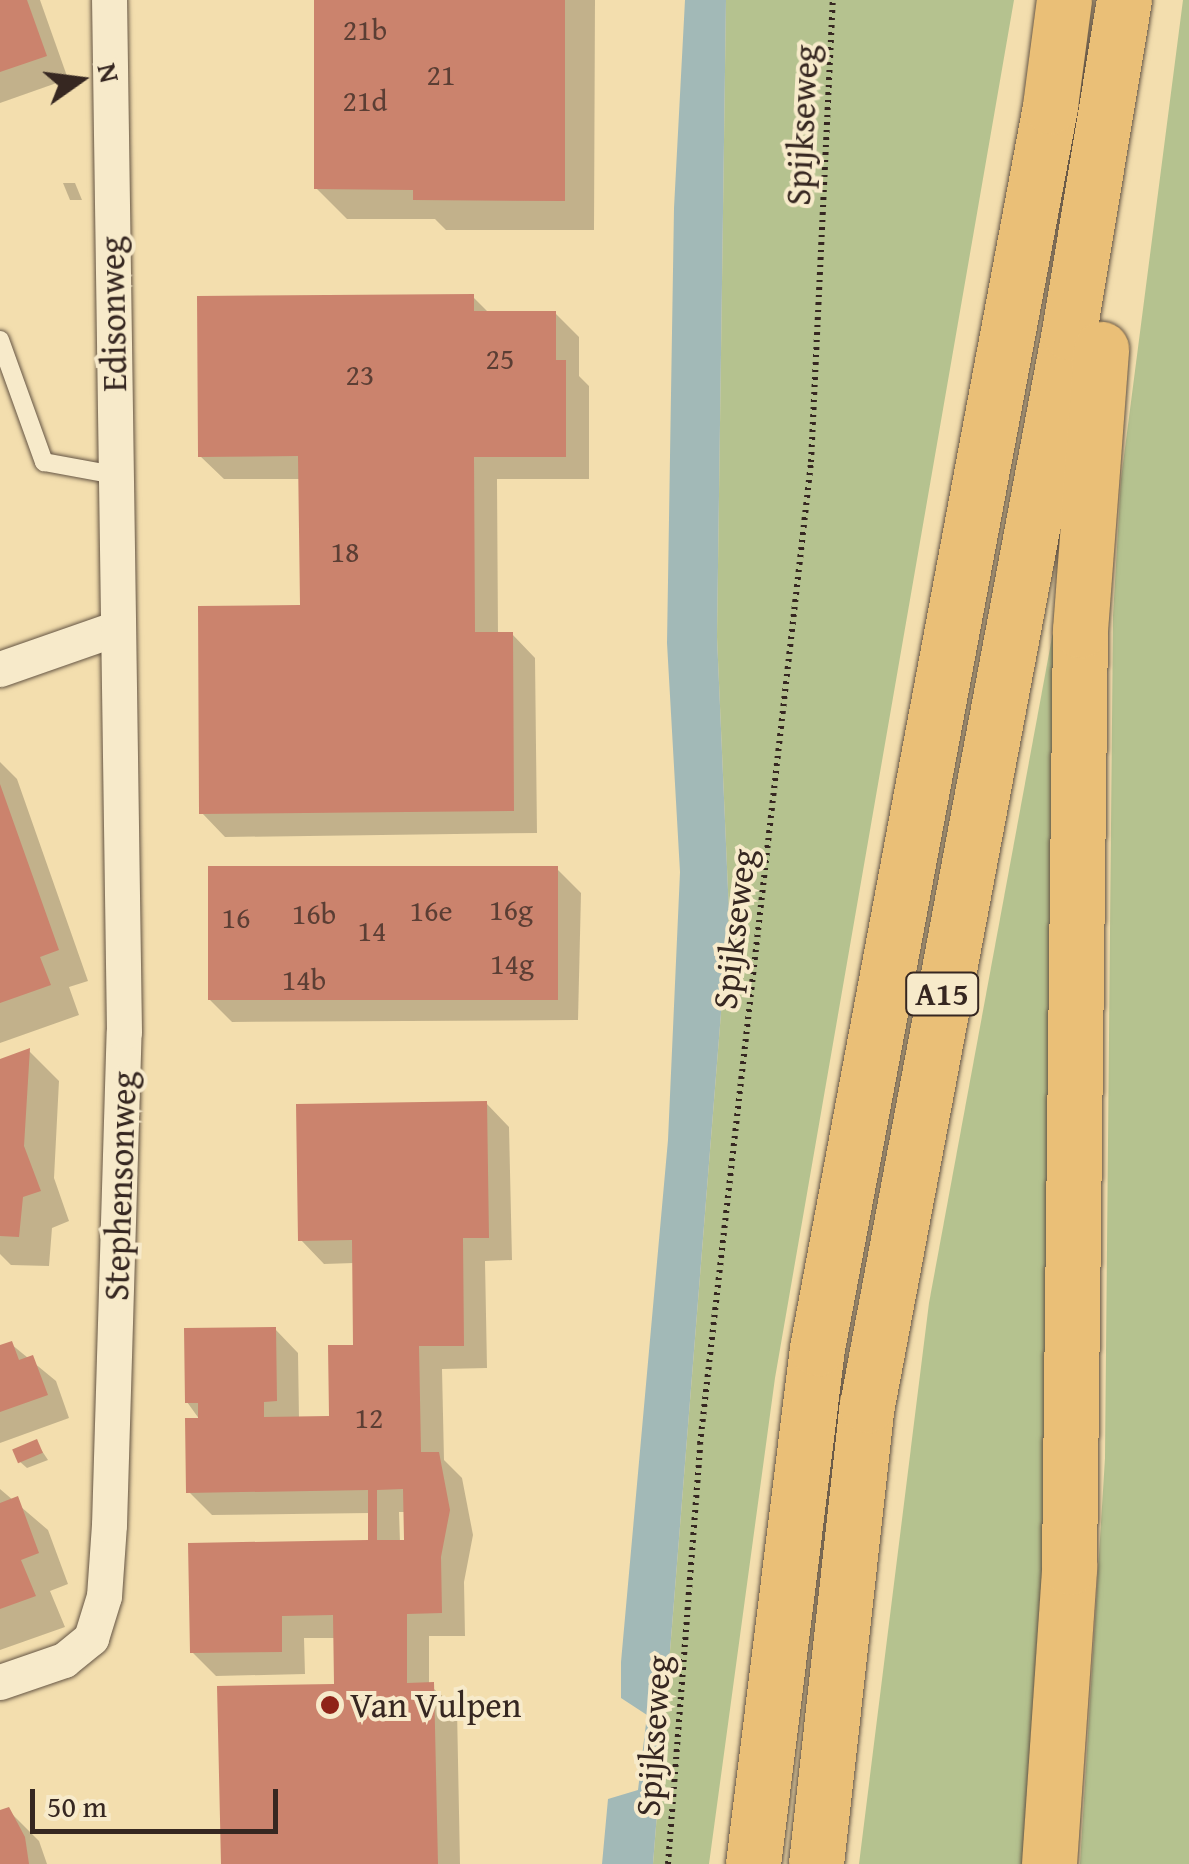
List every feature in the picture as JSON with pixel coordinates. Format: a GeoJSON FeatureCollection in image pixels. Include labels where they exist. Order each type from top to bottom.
{"type":"FeatureCollection","features":[{"type":"Feature","properties":{"kind":"highway","name":"A15"},"geometry":{"type":"LineString","coordinates":[[753,1864],[788,1542],[816,1348],[1050,106],[1064,0]]}},
{"type":"Feature","properties":{"kind":"highway","name":"A15"},"geometry":{"type":"LineString","coordinates":[[816,1864],[870,1387],[1104,129],[1124,0]]}},
{"type":"Feature","properties":{"kind":"highway","name":"A15"},"geometry":{"type":"LineString","coordinates":[[1049,1864],[1069,1567],[1080,630],[1091,425],[1101,359],[1104,129]]}},
{"type":"Feature","properties":{"kind":"street","name":"Edisonweg"},"geometry":{"type":"LineString","coordinates":[[108,0],[118,628]]}},
{"type":"Feature","properties":{"kind":"street"},"geometry":{"type":"LineString","coordinates":[[0,669],[118,628]]}},
{"type":"Feature","properties":{"kind":"street","name":"Stephensonweg"},"geometry":{"type":"LineString","coordinates":[[0,1682],[78,1651],[98,1624],[104,1596],[124,1032],[118,628]]}},
{"type":"Feature","properties":{"kind":"lane"},"geometry":{"type":"LineString","coordinates":[[0,340],[44,462],[115,475]]}},
{"type":"Feature","properties":{"kind":"path","name":"Spijkseweg"},"geometry":{"type":"LineString","coordinates":[[668,1864],[700,1444],[811,462],[833,0]]}},
{"type":"Feature","properties":{"kind":"green space"},"geometry":{"type":"Polygon","coordinates":[[[726,0],[1014,0],[775,1378],[709,1864],[653,1864],[729,913],[717,637],[726,0]]]}},
{"type":"Feature","properties":{"kind":"green space"},"geometry":{"type":"Polygon","coordinates":[[[1183,0],[1189,0],[1189,1864],[1080,1864],[1105,1458],[1113,616],[1121,479],[1183,0]]]}},
{"type":"Feature","properties":{"kind":"green space"},"geometry":{"type":"Polygon","coordinates":[[[1070,540],[1040,1864],[859,1864],[929,1303],[1070,540]]]}},
{"type":"Feature","properties":{"kind":"water"},"geometry":{"type":"Polygon","coordinates":[[[685,0],[726,0],[717,637],[729,913],[653,1864],[602,1864],[608,1799],[638,1790],[647,1715],[621,1698],[621,1662],[668,1140],[680,872],[667,643],[674,208],[685,0]]]}},
{"type":"Feature","properties":{"kind":"building"},"geometry":{"type":"Polygon","coordinates":[[[0,0],[27,0],[47,56],[0,72],[0,0]]]}},
{"type":"Feature","properties":{"kind":"building"},"geometry":{"type":"Polygon","coordinates":[[[314,0],[565,0],[565,201],[413,200],[413,190],[314,189],[314,0]]]}},
{"type":"Feature","properties":{"kind":"building"},"geometry":{"type":"Polygon","coordinates":[[[474,294],[474,311],[556,311],[556,360],[566,360],[566,457],[474,457],[475,632],[513,632],[514,811],[199,814],[198,606],[300,605],[298,456],[198,457],[197,296],[474,294]]]}},
{"type":"Feature","properties":{"kind":"building"},"geometry":{"type":"Polygon","coordinates":[[[0,784],[59,950],[40,957],[51,985],[0,1003],[0,784]]]}},
{"type":"Feature","properties":{"kind":"building"},"geometry":{"type":"Polygon","coordinates":[[[208,866],[558,866],[558,1000],[208,1000],[208,866]]]}},
{"type":"Feature","properties":{"kind":"building"},"geometry":{"type":"Polygon","coordinates":[[[30,1048],[24,1146],[41,1191],[23,1197],[19,1237],[0,1236],[0,1059],[30,1048]]]}},
{"type":"Feature","properties":{"kind":"building"},"geometry":{"type":"Polygon","coordinates":[[[487,1101],[489,1238],[463,1238],[464,1346],[419,1346],[421,1452],[439,1452],[450,1510],[441,1557],[442,1613],[407,1614],[407,1683],[434,1682],[438,1864],[221,1864],[217,1686],[334,1684],[333,1615],[282,1616],[282,1652],[190,1653],[188,1543],[368,1540],[368,1490],[186,1493],[185,1418],[198,1418],[198,1403],[185,1403],[184,1328],[276,1327],[277,1401],[264,1402],[264,1417],[329,1416],[328,1345],[353,1345],[352,1240],[298,1241],[296,1104],[487,1101]],[[403,1489],[377,1490],[377,1540],[404,1540],[403,1489]]]}},
{"type":"Feature","properties":{"kind":"building"},"geometry":{"type":"Polygon","coordinates":[[[12,1341],[19,1360],[33,1355],[48,1395],[0,1412],[0,1345],[12,1341]]]}},
{"type":"Feature","properties":{"kind":"building"},"geometry":{"type":"Polygon","coordinates":[[[37,1439],[43,1453],[18,1463],[12,1450],[37,1439]]]}},
{"type":"Feature","properties":{"kind":"building"},"geometry":{"type":"Polygon","coordinates":[[[18,1496],[39,1553],[21,1560],[36,1596],[0,1609],[0,1503],[18,1496]]]}},
{"type":"Feature","properties":{"kind":"building"},"geometry":{"type":"Polygon","coordinates":[[[9,1807],[25,1837],[29,1864],[0,1864],[0,1810],[9,1807]]]}},
{"type":"Feature","properties":{"kind":"place","name":"Van Vulpen"},"geometry":{"type":"Point","coordinates":[330,1705]}}]}
